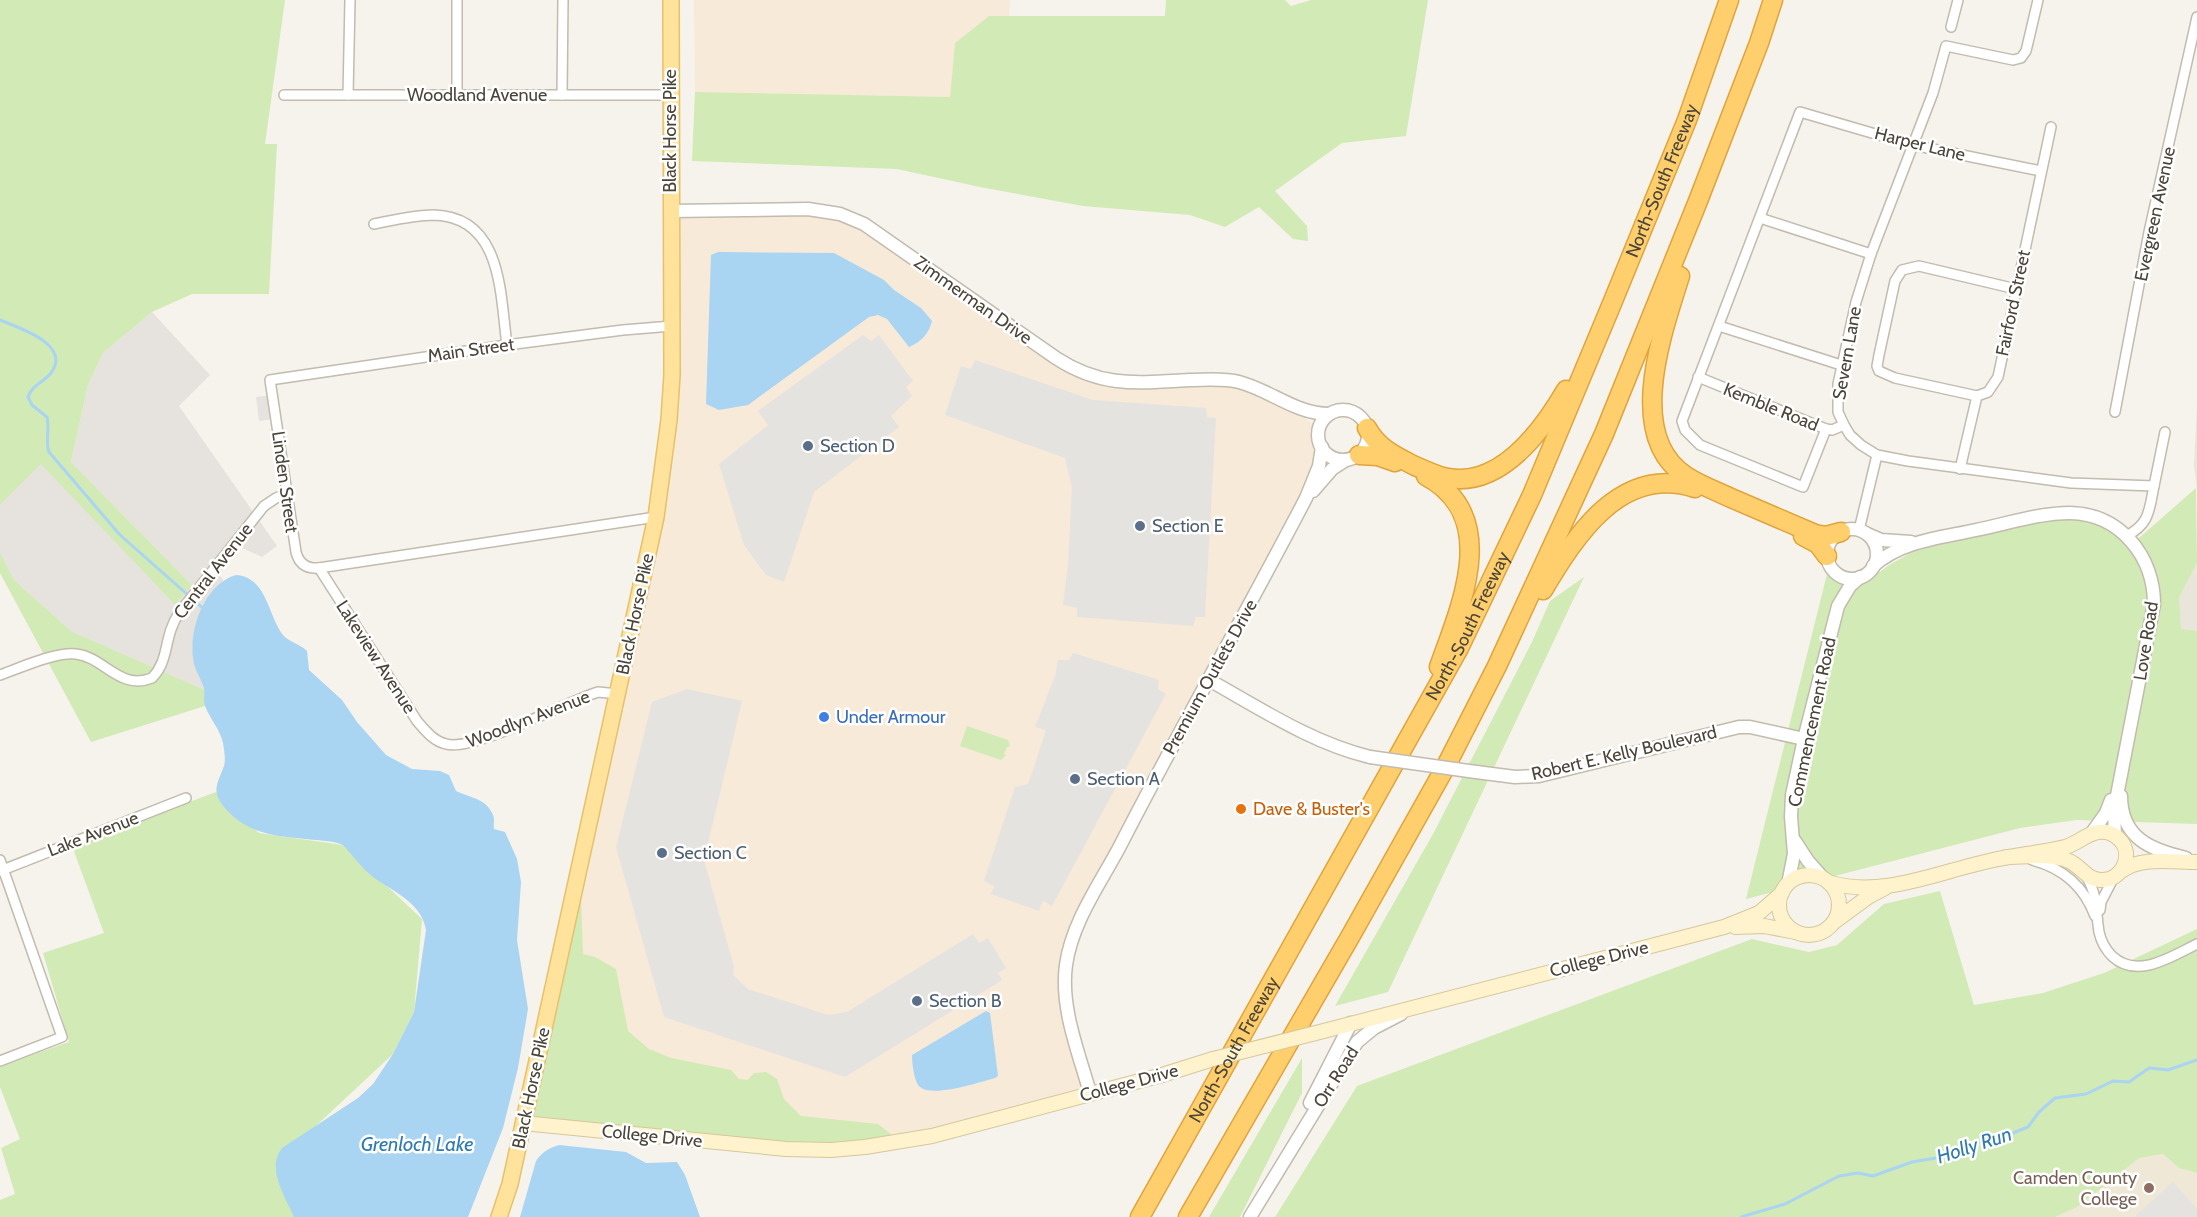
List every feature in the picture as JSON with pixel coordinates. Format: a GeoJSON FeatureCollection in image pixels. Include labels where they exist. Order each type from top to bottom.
{"type":"FeatureCollection","features":[{"type":"Feature","properties":{"kind":"highway","name":"North-South Freeway"},"geometry":{"type":"LineString","coordinates":[[1140,1217],[1459,648],[1532,495],[1613,301],[1687,120],[1729,0]]}},
{"type":"Feature","properties":{"kind":"highway"},"geometry":{"type":"LineString","coordinates":[[1188,1217],[1362,916],[1446,766],[1497,666],[1604,434],[1698,201],[1759,43],[1773,0]]}},
{"type":"Feature","properties":{"kind":"highway"},"geometry":{"type":"LineString","coordinates":[[1698,201],[1681,272],[1661,337],[1653,380],[1654,426],[1662,450],[1673,466],[1697,483],[1815,534],[1826,536],[1855,532]]}},
{"type":"Feature","properties":{"kind":"highway"},"geometry":{"type":"LineString","coordinates":[[1367,428],[1372,437],[1386,451],[1443,477],[1468,477],[1494,469],[1527,446],[1542,429],[1565,392],[1613,301]]}},
{"type":"Feature","properties":{"kind":"highway"},"geometry":{"type":"LineString","coordinates":[[1353,458],[1388,459],[1430,478],[1456,502],[1466,525],[1470,556],[1467,584],[1418,721]]}},
{"type":"Feature","properties":{"kind":"highway"},"geometry":{"type":"LineString","coordinates":[[1497,666],[1562,558],[1576,539],[1607,507],[1628,492],[1643,486],[1671,482],[1696,488],[1808,538],[1818,544],[1830,563]]}},
{"type":"Feature","properties":{"kind":"main road","name":"Black Horse Pike"},"geometry":{"type":"LineString","coordinates":[[499,1216],[510,1184],[656,517],[669,420],[672,375],[671,0]]}},
{"type":"Feature","properties":{"kind":"main road"},"geometry":{"type":"LineString","coordinates":[[1890,886],[1845,886],[1813,876],[1803,876],[1785,889],[1780,903],[1782,915],[1789,927],[1801,933],[1818,933],[1868,897],[1890,886],[2006,857],[2066,847],[2103,831],[2117,837],[2129,848],[2144,855],[2197,861]]}},
{"type":"Feature","properties":{"kind":"main road"},"geometry":{"type":"LineString","coordinates":[[2084,873],[2077,855],[2080,844],[2088,836]]}},
{"type":"Feature","properties":{"kind":"main road"},"geometry":{"type":"LineString","coordinates":[[2115,876],[2126,860],[2125,849],[2117,837]]}},
{"type":"Feature","properties":{"kind":"main road"},"geometry":{"type":"LineString","coordinates":[[2006,857],[2057,857],[2074,864],[2084,873],[2102,880],[2137,864],[2197,861]]}},
{"type":"Feature","properties":{"kind":"main road"},"geometry":{"type":"LineString","coordinates":[[1825,880],[1836,892],[1839,901],[1838,915],[1833,923]]}},
{"type":"Feature","properties":{"kind":"main road","name":"College Drive"},"geometry":{"type":"LineString","coordinates":[[523,1123],[786,1149],[831,1150],[865,1147],[932,1136],[1213,1059],[1724,927],[1759,914],[1785,889]]}},
{"type":"Feature","properties":{"kind":"main road","name":"College Drive"},"geometry":{"type":"LineString","coordinates":[[1724,927],[1764,926],[1801,933]]}},
{"type":"Feature","properties":{"kind":"street"},"geometry":{"type":"LineString","coordinates":[[348,95],[350,0]]}},
{"type":"Feature","properties":{"kind":"street"},"geometry":{"type":"LineString","coordinates":[[457,0],[457,95]]}},
{"type":"Feature","properties":{"kind":"street"},"geometry":{"type":"LineString","coordinates":[[562,95],[563,0]]}},
{"type":"Feature","properties":{"kind":"street"},"geometry":{"type":"LineString","coordinates":[[1951,27],[1958,0]]}},
{"type":"Feature","properties":{"kind":"street","name":"Severn Lane"},"geometry":{"type":"LineString","coordinates":[[2038,0],[2026,51],[2021,58],[2013,60],[1946,46],[1934,93],[1870,254],[1841,365],[1838,412],[1850,435],[1876,455],[1960,469],[2072,483],[2154,486]]}},
{"type":"Feature","properties":{"kind":"street","name":"Evergreen Avenue"},"geometry":{"type":"LineString","coordinates":[[2115,411],[2149,232],[2197,17]]}},
{"type":"Feature","properties":{"kind":"street","name":"Woodland Avenue"},"geometry":{"type":"LineString","coordinates":[[284,95],[670,95]]}},
{"type":"Feature","properties":{"kind":"street","name":"Harper Lane"},"geometry":{"type":"LineString","coordinates":[[1760,218],[1800,112],[1913,145],[2041,171]]}},
{"type":"Feature","properties":{"kind":"street","name":"Fairford Street"},"geometry":{"type":"LineString","coordinates":[[1977,396],[1988,392],[1998,377],[2051,127]]}},
{"type":"Feature","properties":{"kind":"street","name":"Zimmerman Drive"},"geometry":{"type":"LineString","coordinates":[[671,212],[808,209],[840,214],[864,224],[1056,358],[1088,375],[1105,380],[1138,383],[1226,380],[1258,388],[1312,412],[1329,414]]}},
{"type":"Feature","properties":{"kind":"street"},"geometry":{"type":"LineString","coordinates":[[374,224],[435,215],[454,219],[478,234],[489,246],[494,262],[507,345]]}},
{"type":"Feature","properties":{"kind":"street"},"geometry":{"type":"LineString","coordinates":[[1826,429],[1803,487],[1700,445],[1691,439],[1682,421],[1760,218],[1870,254]]}},
{"type":"Feature","properties":{"kind":"street"},"geometry":{"type":"LineString","coordinates":[[1960,469],[1977,396],[1895,378],[1879,371],[1877,366],[1895,281],[1902,270],[1919,266],[2016,289]]}},
{"type":"Feature","properties":{"kind":"street","name":"Main Street"},"geometry":{"type":"LineString","coordinates":[[270,380],[507,345],[672,326]]}},
{"type":"Feature","properties":{"kind":"street"},"geometry":{"type":"LineString","coordinates":[[1719,326],[1841,365]]}},
{"type":"Feature","properties":{"kind":"street","name":"Kemble Road"},"geometry":{"type":"LineString","coordinates":[[1698,377],[1826,429],[1832,430],[1844,425]]}},
{"type":"Feature","properties":{"kind":"street","name":"Linden Street"},"geometry":{"type":"LineString","coordinates":[[270,380],[297,558],[303,565],[319,568]]}},
{"type":"Feature","properties":{"kind":"street","name":"Zimmerman Drive"},"geometry":{"type":"LineString","coordinates":[[1274,396],[1304,417],[1318,434]]}},
{"type":"Feature","properties":{"kind":"street"},"geometry":{"type":"LineString","coordinates":[[1339,410],[1361,417],[1367,428],[1367,443],[1353,458],[1330,457],[1322,447],[1318,434],[1323,420],[1329,414],[1339,410]]}},
{"type":"Feature","properties":{"kind":"street"},"geometry":{"type":"LineString","coordinates":[[2126,536],[2143,525],[2149,512],[2165,432]]}},
{"type":"Feature","properties":{"kind":"street","name":"Premium Outlets Drive"},"geometry":{"type":"LineString","coordinates":[[1090,1093],[1066,1000],[1065,968],[1071,941],[1081,918],[1306,498],[1319,466],[1322,447]]}},
{"type":"Feature","properties":{"kind":"street"},"geometry":{"type":"LineString","coordinates":[[1855,532],[1876,455]]}},
{"type":"Feature","properties":{"kind":"street","name":"Premium Outlets Drive"},"geometry":{"type":"LineString","coordinates":[[1306,498],[1332,469],[1353,458]]}},
{"type":"Feature","properties":{"kind":"street","name":"Central Avenue"},"geometry":{"type":"LineString","coordinates":[[0,675],[57,656],[77,654],[95,661],[122,678],[145,681],[152,678],[161,667],[171,626],[192,596],[264,506],[286,494]]}},
{"type":"Feature","properties":{"kind":"street","name":"Love Road"},"geometry":{"type":"LineString","coordinates":[[1873,566],[1892,552],[1918,542],[2043,516],[2070,513],[2097,518],[2113,526],[2137,548],[2150,572],[2154,604],[2114,811],[2117,837]]}},
{"type":"Feature","properties":{"kind":"street"},"geometry":{"type":"LineString","coordinates":[[319,568],[656,517]]}},
{"type":"Feature","properties":{"kind":"street"},"geometry":{"type":"LineString","coordinates":[[1855,532],[1870,538],[1875,547],[1876,558],[1873,566],[1860,577],[1845,577],[1830,563],[1830,542],[1855,532]]}},
{"type":"Feature","properties":{"kind":"street","name":"Love Road"},"geometry":{"type":"LineString","coordinates":[[1855,532],[1886,541],[1918,542]]}},
{"type":"Feature","properties":{"kind":"street","name":"Commencement Road"},"geometry":{"type":"LineString","coordinates":[[1830,563],[1838,606]]}},
{"type":"Feature","properties":{"kind":"street","name":"Lakeview Avenue"},"geometry":{"type":"LineString","coordinates":[[319,568],[417,721],[430,736],[439,741]]}},
{"type":"Feature","properties":{"kind":"street","name":"Commencement Road"},"geometry":{"type":"LineString","coordinates":[[1785,889],[1794,854],[1792,795],[1804,739],[1838,606],[1850,586],[1860,577]]}},
{"type":"Feature","properties":{"kind":"street","name":"Robert E. Kelly Boulevard"},"geometry":{"type":"LineString","coordinates":[[1209,680],[1308,735],[1341,750],[1370,757],[1515,777],[1539,776],[1739,727],[1750,727],[1804,739]]}},
{"type":"Feature","properties":{"kind":"street","name":"Woodlyn Avenue"},"geometry":{"type":"LineString","coordinates":[[439,741],[453,745],[466,744],[593,694],[605,692],[618,694]]}},
{"type":"Feature","properties":{"kind":"street"},"geometry":{"type":"LineString","coordinates":[[2125,753],[2121,801],[2124,817],[2135,834],[2156,851],[2197,861]]}},
{"type":"Feature","properties":{"kind":"street","name":"Love Road"},"geometry":{"type":"LineString","coordinates":[[2088,836],[2108,808],[2125,753]]}},
{"type":"Feature","properties":{"kind":"street","name":"Lake Avenue"},"geometry":{"type":"LineString","coordinates":[[1,867],[186,798]]}},
{"type":"Feature","properties":{"kind":"street","name":"Commencement Road"},"geometry":{"type":"LineString","coordinates":[[1794,839],[1808,861],[1825,880]]}},
{"type":"Feature","properties":{"kind":"street"},"geometry":{"type":"LineString","coordinates":[[2006,857],[2042,863],[2061,871],[2072,880],[2088,899],[2102,941],[2110,954],[2122,963],[2152,965],[2197,944]]}},
{"type":"Feature","properties":{"kind":"street"},"geometry":{"type":"LineString","coordinates":[[0,1060],[62,1037],[1,867]]}},
{"type":"Feature","properties":{"kind":"street"},"geometry":{"type":"LineString","coordinates":[[2084,873],[2096,898],[2098,924]]}},
{"type":"Feature","properties":{"kind":"street"},"geometry":{"type":"LineString","coordinates":[[2098,924],[2101,902],[2115,876]]}},
{"type":"Feature","properties":{"kind":"street","name":"Orr Road"},"geometry":{"type":"LineString","coordinates":[[1250,1217],[1357,1042],[1374,1029],[1415,1006]]}},
{"type":"Feature","properties":{"kind":"street","name":"Orr Road"},"geometry":{"type":"LineString","coordinates":[[1278,1169],[1351,1023]]}},
{"type":"Feature","properties":{"kind":"shaded area"},"geometry":{"type":"Polygon","coordinates":[[[694,0],[1010,0],[1009,17],[989,16],[955,43],[950,97],[695,92],[694,0]]]}},
{"type":"Feature","properties":{"kind":"shaded area"},"geometry":{"type":"Polygon","coordinates":[[[671,211],[840,214],[1088,375],[1226,380],[1296,411],[1311,423],[1318,434],[1322,447],[1320,460],[1081,918],[1065,983],[1090,1093],[865,1147],[523,1123],[669,420],[671,211]]]}},
{"type":"Feature","properties":{"kind":"shaded area"},"geometry":{"type":"Polygon","coordinates":[[[152,312],[210,375],[179,406],[277,546],[262,557],[233,544],[215,567],[223,580],[192,647],[205,690],[71,631],[14,580],[0,552],[0,505],[41,463],[175,605],[192,585],[71,462],[88,385],[103,353],[152,312]]]}},
{"type":"Feature","properties":{"kind":"shaded area","name":"Section D"},"geometry":{"type":"Polygon","coordinates":[[[863,335],[871,341],[879,335],[913,381],[906,387],[912,396],[891,416],[899,427],[814,492],[784,582],[766,575],[744,545],[719,464],[768,425],[758,411],[863,335]]]}},
{"type":"Feature","properties":{"kind":"shaded area","name":"Section E"},"geometry":{"type":"Polygon","coordinates":[[[975,360],[1093,400],[1206,408],[1207,417],[1216,418],[1205,617],[1196,617],[1193,626],[1077,617],[1077,608],[1063,605],[1068,564],[1072,488],[1065,458],[945,415],[961,366],[971,369],[975,360]]]}},
{"type":"Feature","properties":{"kind":"shaded area"},"geometry":{"type":"Polygon","coordinates":[[[272,395],[275,419],[259,421],[256,397],[272,395]]]}},
{"type":"Feature","properties":{"kind":"shaded area"},"geometry":{"type":"Polygon","coordinates":[[[2197,403],[2197,490],[2194,465],[2197,403]]]}},
{"type":"Feature","properties":{"kind":"shaded area"},"geometry":{"type":"Polygon","coordinates":[[[2197,563],[2197,758],[2180,629],[2179,598],[2197,563]]]}},
{"type":"Feature","properties":{"kind":"shaded area","name":"Section A"},"geometry":{"type":"Polygon","coordinates":[[[1073,653],[1159,680],[1158,689],[1166,694],[1052,906],[1043,901],[1039,911],[991,894],[994,886],[984,881],[1015,787],[1028,784],[1032,773],[1046,730],[1035,727],[1055,676],[1058,660],[1069,660],[1073,653]]]}},
{"type":"Feature","properties":{"kind":"shaded area"},"geometry":{"type":"Polygon","coordinates":[[[687,689],[742,701],[704,860],[734,967],[733,975],[748,989],[828,1015],[847,1012],[973,934],[979,943],[988,938],[1006,968],[998,973],[1002,980],[845,1077],[664,1017],[616,847],[652,702],[687,689]]]}},
{"type":"Feature","properties":{"kind":"shaded area","name":"Camden County College"},"geometry":{"type":"Polygon","coordinates":[[[2163,1154],[2179,1168],[2197,1173],[2197,1217],[2055,1217],[2077,1207],[2138,1158],[2163,1154]]]}},
{"type":"Feature","properties":{"kind":"shaded area"},"geometry":{"type":"Polygon","coordinates":[[[2173,1182],[2197,1209],[2197,1217],[2134,1217],[2173,1182]]]}},
{"type":"Feature","properties":{"kind":"green space"},"geometry":{"type":"Polygon","coordinates":[[[0,0],[285,0],[265,144],[277,144],[269,294],[192,294],[152,312],[103,353],[88,385],[71,462],[192,585],[175,605],[41,464],[0,505],[0,0]]]}},
{"type":"Feature","properties":{"kind":"green space"},"geometry":{"type":"Polygon","coordinates":[[[1166,0],[1285,0],[1291,6],[1311,0],[1428,0],[1406,136],[1342,143],[1275,191],[1307,226],[1308,241],[1293,239],[1259,207],[1225,227],[1190,215],[1083,206],[897,169],[692,161],[695,92],[950,97],[955,43],[989,16],[1165,16],[1166,0]]]}},
{"type":"Feature","properties":{"kind":"green space"},"geometry":{"type":"Polygon","coordinates":[[[2196,488],[2197,563],[2179,598],[2181,629],[2197,631],[2197,824],[2077,820],[2020,828],[1746,899],[1828,570],[1864,584],[1889,565],[1916,550],[2023,523],[2074,517],[2114,531],[2131,545],[2196,488]]]}},
{"type":"Feature","properties":{"kind":"green space"},"geometry":{"type":"Polygon","coordinates":[[[0,552],[14,580],[71,631],[205,690],[205,706],[91,742],[0,573],[0,552]]]}},
{"type":"Feature","properties":{"kind":"green space"},"geometry":{"type":"Polygon","coordinates":[[[1584,577],[1388,992],[1335,1006],[1433,834],[1532,642],[1550,601],[1584,577]]]}},
{"type":"Feature","properties":{"kind":"green space"},"geometry":{"type":"Polygon","coordinates":[[[967,726],[1008,740],[1010,746],[1007,747],[1004,754],[1006,755],[1001,760],[960,746],[967,726]]]}},
{"type":"Feature","properties":{"kind":"green space"},"geometry":{"type":"Polygon","coordinates":[[[216,792],[259,833],[343,845],[422,919],[414,1012],[393,1054],[276,1163],[305,1217],[0,1217],[0,1200],[15,1194],[1,1148],[20,1139],[0,1087],[0,1066],[69,1042],[43,953],[104,933],[72,846],[216,792]]]}},
{"type":"Feature","properties":{"kind":"green space"},"geometry":{"type":"Polygon","coordinates":[[[580,867],[583,954],[595,957],[616,969],[628,1031],[649,1049],[671,1058],[731,1070],[739,1079],[748,1080],[754,1073],[766,1072],[777,1079],[784,1099],[801,1116],[878,1124],[900,1141],[831,1150],[523,1123],[580,867]]]}},
{"type":"Feature","properties":{"kind":"green space"},"geometry":{"type":"Polygon","coordinates":[[[1940,891],[1974,1005],[2043,993],[2104,973],[2197,929],[2197,1173],[2179,1168],[2163,1154],[2139,1158],[2077,1207],[2055,1217],[1275,1217],[1357,1086],[1752,939],[1809,952],[1837,945],[1884,904],[1940,891]]]}},
{"type":"Feature","properties":{"kind":"green space"},"geometry":{"type":"Polygon","coordinates":[[[1302,1058],[1302,1093],[1240,1217],[1209,1217],[1302,1058]]]}},
{"type":"Feature","properties":{"kind":"water"},"geometry":{"type":"Polygon","coordinates":[[[718,252],[834,253],[884,280],[894,290],[921,308],[932,321],[924,337],[909,347],[887,319],[878,315],[869,317],[748,405],[719,410],[706,404],[711,255],[718,252]]]}},
{"type":"Feature","properties":{"kind":"water","name":"Grenloch Lake"},"geometry":{"type":"Polygon","coordinates":[[[236,575],[246,577],[261,590],[283,635],[307,651],[309,670],[342,700],[357,722],[386,755],[412,769],[440,771],[449,775],[456,791],[477,799],[490,809],[494,817],[494,829],[505,832],[517,859],[521,882],[517,940],[528,1009],[518,1068],[503,1128],[468,1217],[294,1217],[282,1191],[276,1174],[276,1165],[282,1148],[358,1098],[373,1084],[393,1054],[414,1012],[426,930],[423,919],[410,902],[373,877],[343,845],[330,841],[278,836],[256,830],[235,818],[220,802],[217,787],[225,763],[223,743],[205,706],[204,688],[196,670],[192,646],[197,621],[208,597],[225,580],[236,575]]]}},
{"type":"Feature","properties":{"kind":"water"},"geometry":{"type":"Polygon","coordinates":[[[986,1011],[990,1013],[998,1076],[968,1086],[945,1090],[926,1090],[920,1087],[915,1077],[912,1055],[986,1011]]]}},
{"type":"Feature","properties":{"kind":"water"},"geometry":{"type":"Polygon","coordinates":[[[559,1145],[626,1152],[646,1163],[677,1162],[685,1175],[700,1217],[520,1217],[536,1161],[546,1151],[559,1145]]]}},
{"type":"Feature","properties":{"kind":"waterway"},"geometry":{"type":"LineString","coordinates":[[0,320],[40,339],[55,354],[56,363],[51,373],[32,389],[28,397],[32,405],[47,417],[49,452],[120,535],[205,610]]}},
{"type":"Feature","properties":{"kind":"waterway","name":"Holly Run"},"geometry":{"type":"LineString","coordinates":[[1741,1217],[1785,1204],[1839,1176],[1858,1173],[1873,1176],[1912,1162],[1942,1157],[1975,1143],[2013,1133],[2028,1127],[2039,1112],[2055,1098],[2086,1094],[2113,1081],[2129,1082],[2149,1068],[2168,1070],[2197,1060]]}},
{"type":"Feature","properties":{"kind":"place","name":"Section D"},"geometry":{"type":"Point","coordinates":[808,446]}},
{"type":"Feature","properties":{"kind":"place","name":"Section E"},"geometry":{"type":"Point","coordinates":[1140,526]}},
{"type":"Feature","properties":{"kind":"place","name":"Under Armour"},"geometry":{"type":"Point","coordinates":[824,717]}},
{"type":"Feature","properties":{"kind":"place","name":"Section A"},"geometry":{"type":"Point","coordinates":[1075,779]}},
{"type":"Feature","properties":{"kind":"place","name":"Dave & Buster's"},"geometry":{"type":"Point","coordinates":[1241,809]}},
{"type":"Feature","properties":{"kind":"place","name":"Section C"},"geometry":{"type":"Point","coordinates":[662,853]}},
{"type":"Feature","properties":{"kind":"place","name":"Section B"},"geometry":{"type":"Point","coordinates":[917,1001]}},
{"type":"Feature","properties":{"kind":"place","name":"Camden County College"},"geometry":{"type":"Point","coordinates":[2149,1188]}}]}
